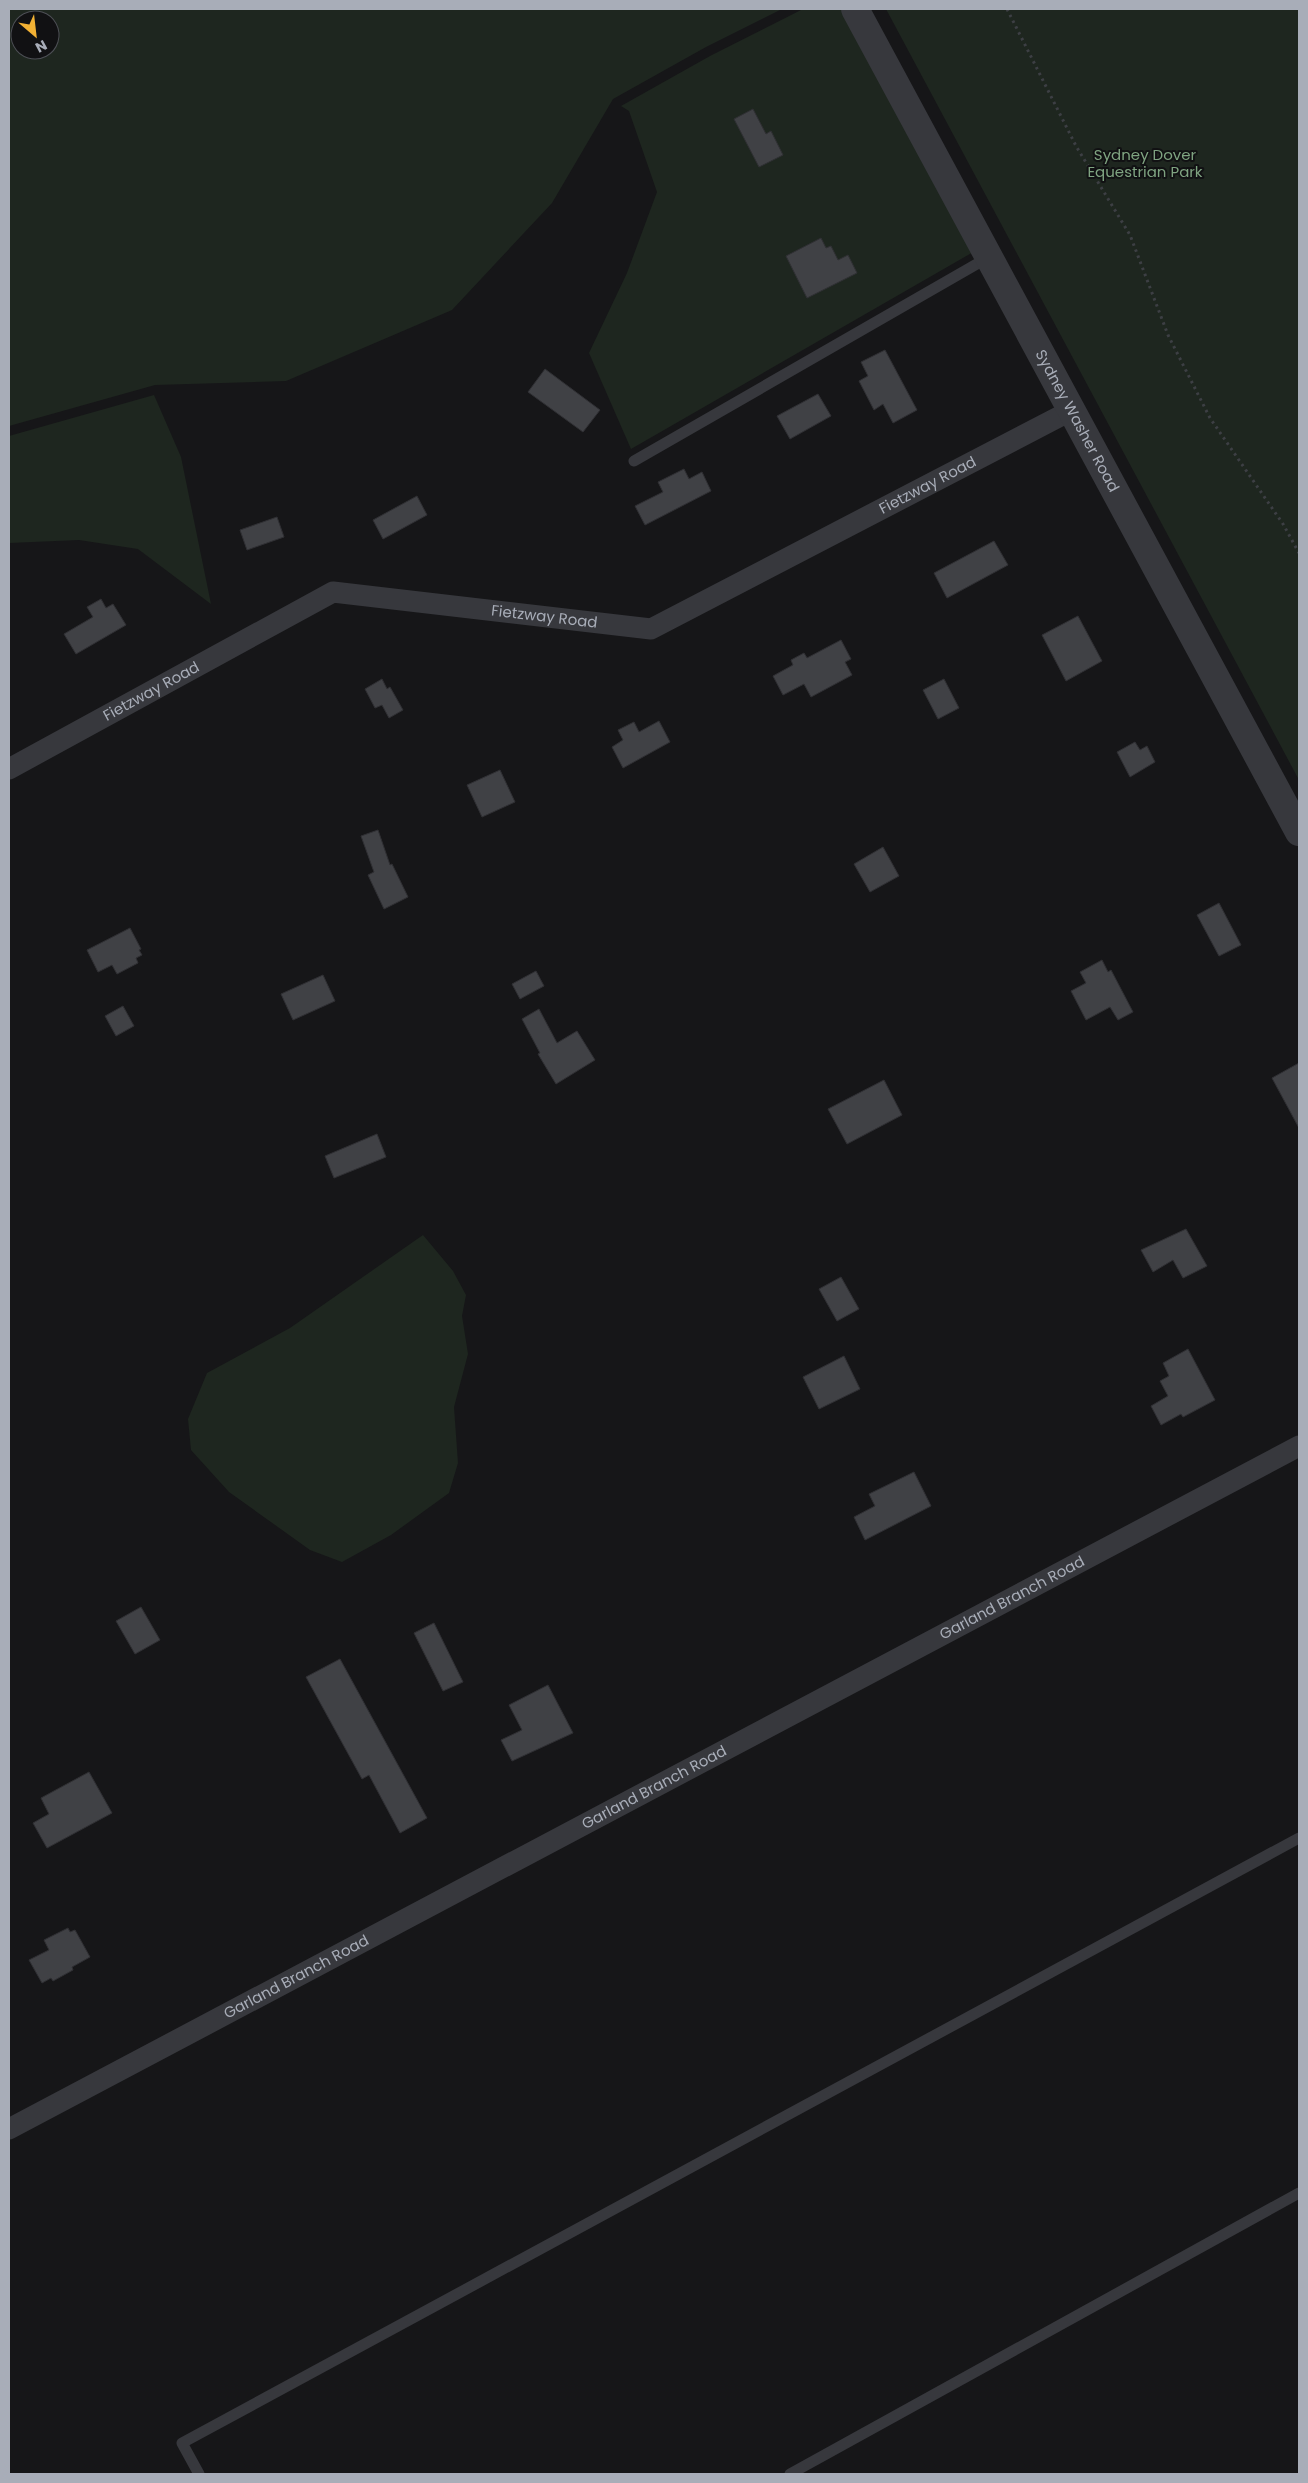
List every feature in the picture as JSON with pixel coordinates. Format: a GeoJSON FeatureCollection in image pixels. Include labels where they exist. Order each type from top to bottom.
{"type":"FeatureCollection","features":[{"type":"Feature","properties":{"kind":"street","name":"Sydney Washer Road"},"geometry":{"type":"LineString","coordinates":[[855,9],[1299,832]]}},
{"type":"Feature","properties":{"kind":"street","name":"Fietzway Road"},"geometry":{"type":"LineString","coordinates":[[9,769],[333,592],[651,629],[1072,410]]}},
{"type":"Feature","properties":{"kind":"street","name":"Garland Branch Road"},"geometry":{"type":"LineString","coordinates":[[9,2129],[1299,1446]]}},
{"type":"Feature","properties":{"kind":"lane"},"geometry":{"type":"LineString","coordinates":[[634,461],[989,256]]}},
{"type":"Feature","properties":{"kind":"lane"},"geometry":{"type":"LineString","coordinates":[[199,2474],[182,2442],[1299,1838]]}},
{"type":"Feature","properties":{"kind":"lane"},"geometry":{"type":"LineString","coordinates":[[790,2474],[1299,2193]]}},
{"type":"Feature","properties":{"kind":"path"},"geometry":{"type":"LineString","coordinates":[[1007,9],[1076,146],[1130,235],[1168,335],[1210,418],[1283,524],[1299,553]]}},
{"type":"Feature","properties":{"kind":"green space"},"geometry":{"type":"Polygon","coordinates":[[[9,9],[782,9],[706,47],[613,99],[552,203],[452,310],[286,381],[155,385],[9,426],[9,9]]]}},
{"type":"Feature","properties":{"kind":"green space"},"geometry":{"type":"Polygon","coordinates":[[[803,9],[844,9],[975,251],[631,449],[589,353],[627,273],[657,192],[629,111],[621,106],[710,56],[803,9]]]}},
{"type":"Feature","properties":{"kind":"green space","name":"Sydney Dover Equestrian Park"},"geometry":{"type":"Polygon","coordinates":[[[886,9],[1299,9],[1299,780],[886,9]]]}},
{"type":"Feature","properties":{"kind":"green space"},"geometry":{"type":"Polygon","coordinates":[[[154,395],[181,457],[211,604],[138,549],[79,540],[9,543],[9,436],[154,395]]]}},
{"type":"Feature","properties":{"kind":"green space"},"geometry":{"type":"Polygon","coordinates":[[[423,1235],[453,1271],[466,1295],[462,1316],[468,1354],[454,1407],[458,1463],[449,1493],[391,1535],[342,1562],[310,1550],[229,1492],[191,1450],[188,1419],[207,1373],[290,1328],[423,1235]]]}},
{"type":"Feature","properties":{"kind":"building"},"geometry":{"type":"Polygon","coordinates":[[[753,109],[766,134],[771,131],[783,155],[759,167],[734,119],[753,109]]]}},
{"type":"Feature","properties":{"kind":"building"},"geometry":{"type":"Polygon","coordinates":[[[821,238],[826,248],[831,246],[838,260],[848,255],[857,273],[807,298],[786,256],[821,238]]]}},
{"type":"Feature","properties":{"kind":"building"},"geometry":{"type":"Polygon","coordinates":[[[885,350],[917,410],[893,423],[883,404],[874,410],[859,381],[868,376],[861,362],[885,350]]]}},
{"type":"Feature","properties":{"kind":"building"},"geometry":{"type":"Polygon","coordinates":[[[545,369],[600,410],[583,432],[528,392],[545,369]]]}},
{"type":"Feature","properties":{"kind":"building"},"geometry":{"type":"Polygon","coordinates":[[[818,394],[831,416],[790,439],[777,416],[818,394]]]}},
{"type":"Feature","properties":{"kind":"building"},"geometry":{"type":"Polygon","coordinates":[[[684,469],[689,479],[702,472],[711,491],[645,525],[635,506],[663,492],[658,482],[684,469]]]}},
{"type":"Feature","properties":{"kind":"building"},"geometry":{"type":"Polygon","coordinates":[[[417,496],[427,515],[383,539],[373,520],[417,496]]]}},
{"type":"Feature","properties":{"kind":"building"},"geometry":{"type":"Polygon","coordinates":[[[277,517],[284,537],[247,550],[240,530],[277,517]]]}},
{"type":"Feature","properties":{"kind":"building"},"geometry":{"type":"Polygon","coordinates":[[[994,541],[1008,565],[947,598],[934,573],[994,541]]]}},
{"type":"Feature","properties":{"kind":"building"},"geometry":{"type":"Polygon","coordinates":[[[101,599],[106,608],[113,604],[126,625],[76,654],[64,634],[93,617],[87,607],[101,599]]]}},
{"type":"Feature","properties":{"kind":"building"},"geometry":{"type":"Polygon","coordinates":[[[1078,616],[1102,661],[1066,681],[1042,635],[1078,616]]]}},
{"type":"Feature","properties":{"kind":"building"},"geometry":{"type":"Polygon","coordinates":[[[841,640],[851,659],[845,662],[852,675],[811,697],[804,684],[783,695],[773,676],[793,665],[791,660],[804,653],[807,658],[841,640]]]}},
{"type":"Feature","properties":{"kind":"building"},"geometry":{"type":"Polygon","coordinates":[[[382,679],[387,689],[390,687],[403,710],[389,718],[382,705],[375,708],[365,689],[382,679]]]}},
{"type":"Feature","properties":{"kind":"building"},"geometry":{"type":"Polygon","coordinates":[[[944,679],[959,708],[938,719],[923,690],[944,679]]]}},
{"type":"Feature","properties":{"kind":"building"},"geometry":{"type":"Polygon","coordinates":[[[659,721],[670,742],[623,768],[612,747],[623,740],[618,730],[634,722],[639,732],[659,721]]]}},
{"type":"Feature","properties":{"kind":"building"},"geometry":{"type":"Polygon","coordinates":[[[1135,742],[1140,750],[1147,746],[1155,762],[1130,777],[1117,752],[1135,742]]]}},
{"type":"Feature","properties":{"kind":"building"},"geometry":{"type":"Polygon","coordinates":[[[500,770],[515,802],[482,817],[467,785],[500,770]]]}},
{"type":"Feature","properties":{"kind":"building"},"geometry":{"type":"Polygon","coordinates":[[[378,830],[390,865],[392,864],[408,897],[384,909],[368,875],[374,872],[361,836],[378,830]]]}},
{"type":"Feature","properties":{"kind":"building"},"geometry":{"type":"Polygon","coordinates":[[[883,847],[899,876],[870,892],[854,864],[883,847]]]}},
{"type":"Feature","properties":{"kind":"building"},"geometry":{"type":"Polygon","coordinates":[[[1219,903],[1241,945],[1219,956],[1197,915],[1219,903]]]}},
{"type":"Feature","properties":{"kind":"building"},"geometry":{"type":"Polygon","coordinates":[[[130,928],[141,949],[139,950],[142,955],[136,958],[138,963],[117,974],[112,965],[98,972],[87,950],[130,928]]]}},
{"type":"Feature","properties":{"kind":"building"},"geometry":{"type":"Polygon","coordinates":[[[1102,960],[1108,972],[1111,970],[1133,1012],[1118,1020],[1110,1007],[1086,1020],[1071,991],[1086,983],[1080,972],[1102,960]]]}},
{"type":"Feature","properties":{"kind":"building"},"geometry":{"type":"Polygon","coordinates":[[[536,971],[544,986],[520,999],[512,984],[536,971]]]}},
{"type":"Feature","properties":{"kind":"building"},"geometry":{"type":"Polygon","coordinates":[[[323,975],[335,1001],[293,1020],[281,994],[323,975]]]}},
{"type":"Feature","properties":{"kind":"building"},"geometry":{"type":"Polygon","coordinates":[[[123,1006],[134,1026],[116,1036],[105,1016],[123,1006]]]}},
{"type":"Feature","properties":{"kind":"building"},"geometry":{"type":"Polygon","coordinates":[[[539,1009],[557,1043],[577,1031],[595,1060],[556,1084],[538,1054],[540,1053],[522,1019],[539,1009]]]}},
{"type":"Feature","properties":{"kind":"building"},"geometry":{"type":"Polygon","coordinates":[[[1299,1063],[1299,1128],[1272,1078],[1299,1063]]]}},
{"type":"Feature","properties":{"kind":"building"},"geometry":{"type":"Polygon","coordinates":[[[884,1080],[902,1115],[847,1144],[828,1109],[884,1080]]]}},
{"type":"Feature","properties":{"kind":"building"},"geometry":{"type":"Polygon","coordinates":[[[377,1134],[386,1157],[334,1178],[325,1156],[377,1134]]]}},
{"type":"Feature","properties":{"kind":"building"},"geometry":{"type":"Polygon","coordinates":[[[1186,1229],[1207,1266],[1183,1278],[1173,1260],[1153,1272],[1141,1250],[1186,1229]]]}},
{"type":"Feature","properties":{"kind":"building"},"geometry":{"type":"Polygon","coordinates":[[[841,1277],[859,1309],[837,1321],[819,1289],[841,1277]]]}},
{"type":"Feature","properties":{"kind":"building"},"geometry":{"type":"Polygon","coordinates":[[[1188,1349],[1215,1400],[1183,1417],[1181,1414],[1161,1425],[1151,1406],[1168,1396],[1160,1381],[1169,1376],[1163,1363],[1188,1349]]]}},
{"type":"Feature","properties":{"kind":"building"},"geometry":{"type":"Polygon","coordinates":[[[844,1356],[860,1389],[819,1409],[803,1377],[844,1356]]]}},
{"type":"Feature","properties":{"kind":"building"},"geometry":{"type":"Polygon","coordinates":[[[914,1472],[931,1506],[865,1540],[854,1517],[875,1506],[869,1494],[914,1472]]]}},
{"type":"Feature","properties":{"kind":"building"},"geometry":{"type":"Polygon","coordinates":[[[141,1607],[160,1640],[135,1654],[116,1621],[141,1607]]]}},
{"type":"Feature","properties":{"kind":"building"},"geometry":{"type":"Polygon","coordinates":[[[434,1623],[463,1682],[443,1691],[414,1633],[434,1623]]]}},
{"type":"Feature","properties":{"kind":"building"},"geometry":{"type":"Polygon","coordinates":[[[340,1659],[427,1818],[400,1833],[369,1775],[362,1779],[306,1677],[340,1659]]]}},
{"type":"Feature","properties":{"kind":"building"},"geometry":{"type":"Polygon","coordinates":[[[548,1685],[573,1733],[512,1761],[501,1740],[522,1730],[509,1705],[548,1685]]]}},
{"type":"Feature","properties":{"kind":"building"},"geometry":{"type":"Polygon","coordinates":[[[89,1772],[112,1813],[47,1848],[33,1823],[49,1814],[41,1798],[89,1772]]]}},
{"type":"Feature","properties":{"kind":"building"},"geometry":{"type":"Polygon","coordinates":[[[68,1928],[70,1932],[75,1930],[90,1957],[72,1967],[73,1970],[53,1981],[51,1978],[42,1983],[29,1960],[49,1950],[44,1940],[68,1928]]]}}]}
